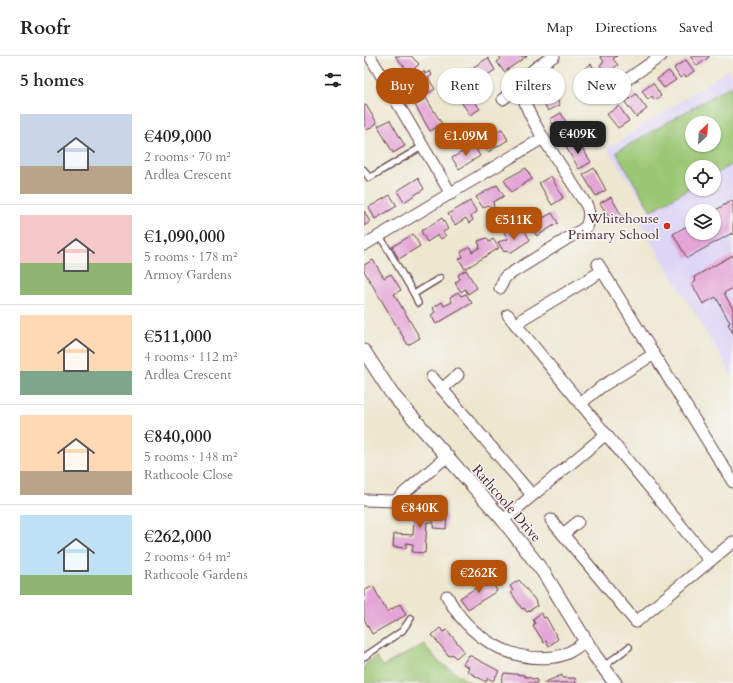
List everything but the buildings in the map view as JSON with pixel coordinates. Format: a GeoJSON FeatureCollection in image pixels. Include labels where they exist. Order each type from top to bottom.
{"type":"FeatureCollection","features":[{"type":"Feature","properties":{"kind":"street"},"geometry":{"type":"LineString","coordinates":[[536,68],[554,56]]}},
{"type":"Feature","properties":{"kind":"street"},"geometry":{"type":"LineString","coordinates":[[631,77],[661,56]]}},
{"type":"Feature","properties":{"kind":"street"},"geometry":{"type":"LineString","coordinates":[[371,58],[452,194]]}},
{"type":"Feature","properties":{"kind":"street"},"geometry":{"type":"LineString","coordinates":[[500,288],[505,277],[586,227],[590,214],[587,206],[543,138],[525,104]]}},
{"type":"Feature","properties":{"kind":"street"},"geometry":{"type":"LineString","coordinates":[[364,245],[452,194],[543,138]]}},
{"type":"Feature","properties":{"kind":"street"},"geometry":{"type":"LineString","coordinates":[[516,325],[524,318],[600,268],[733,482]]}},
{"type":"Feature","properties":{"kind":"street"},"geometry":{"type":"LineString","coordinates":[[508,315],[710,561]]}},
{"type":"Feature","properties":{"kind":"street","name":"Rathcoole Drive"},"geometry":{"type":"LineString","coordinates":[[364,351],[392,394],[503,520],[544,573],[586,642],[615,683]]}},
{"type":"Feature","properties":{"kind":"street"},"geometry":{"type":"LineString","coordinates":[[580,404],[601,387],[654,354]]}},
{"type":"Feature","properties":{"kind":"street"},"geometry":{"type":"LineString","coordinates":[[442,389],[458,375]]}},
{"type":"Feature","properties":{"kind":"street"},"geometry":{"type":"LineString","coordinates":[[432,377],[532,495]]}},
{"type":"Feature","properties":{"kind":"street"},"geometry":{"type":"LineString","coordinates":[[503,520],[605,435]]}},
{"type":"Feature","properties":{"kind":"street"},"geometry":{"type":"LineString","coordinates":[[364,500],[395,501],[446,457]]}},
{"type":"Feature","properties":{"kind":"street"},"geometry":{"type":"LineString","coordinates":[[551,520],[636,622],[733,542]]}},
{"type":"Feature","properties":{"kind":"street"},"geometry":{"type":"LineString","coordinates":[[563,534],[578,522]]}},
{"type":"Feature","properties":{"kind":"street"},"geometry":{"type":"LineString","coordinates":[[447,596],[460,617],[475,634],[494,646],[518,655],[536,658],[555,657],[570,652],[586,642]]}},
{"type":"Feature","properties":{"kind":"lane"},"geometry":{"type":"LineString","coordinates":[[364,170],[369,178],[424,146]]}},
{"type":"Feature","properties":{"kind":"lane"},"geometry":{"type":"LineString","coordinates":[[380,236],[418,303]]}},
{"type":"Feature","properties":{"kind":"lane"},"geometry":{"type":"LineString","coordinates":[[414,294],[440,278]]}},
{"type":"Feature","properties":{"kind":"lane"},"geometry":{"type":"LineString","coordinates":[[364,657],[402,631],[411,618]]}},
{"type":"Feature","properties":{"kind":"lane"},"geometry":{"type":"LineString","coordinates":[[603,667],[629,647]]}},
{"type":"Feature","properties":{"kind":"shaded area","name":"Whitehouse Primary School"},"geometry":{"type":"Polygon","coordinates":[[[728,70],[733,78],[733,377],[637,218],[650,211],[607,149],[728,70]]]}},
{"type":"Feature","properties":{"kind":"green space"},"geometry":{"type":"Polygon","coordinates":[[[732,85],[733,164],[721,171],[721,160],[685,160],[685,191],[651,211],[616,152],[732,85]]]}},
{"type":"Feature","properties":{"kind":"green space"},"geometry":{"type":"Polygon","coordinates":[[[424,644],[439,662],[471,683],[364,683],[364,666],[376,656],[383,666],[424,644]]]}},
{"type":"Feature","properties":{"kind":"place","name":"Whitehouse Primary School"},"geometry":{"type":"Point","coordinates":[667,226]}}]}
